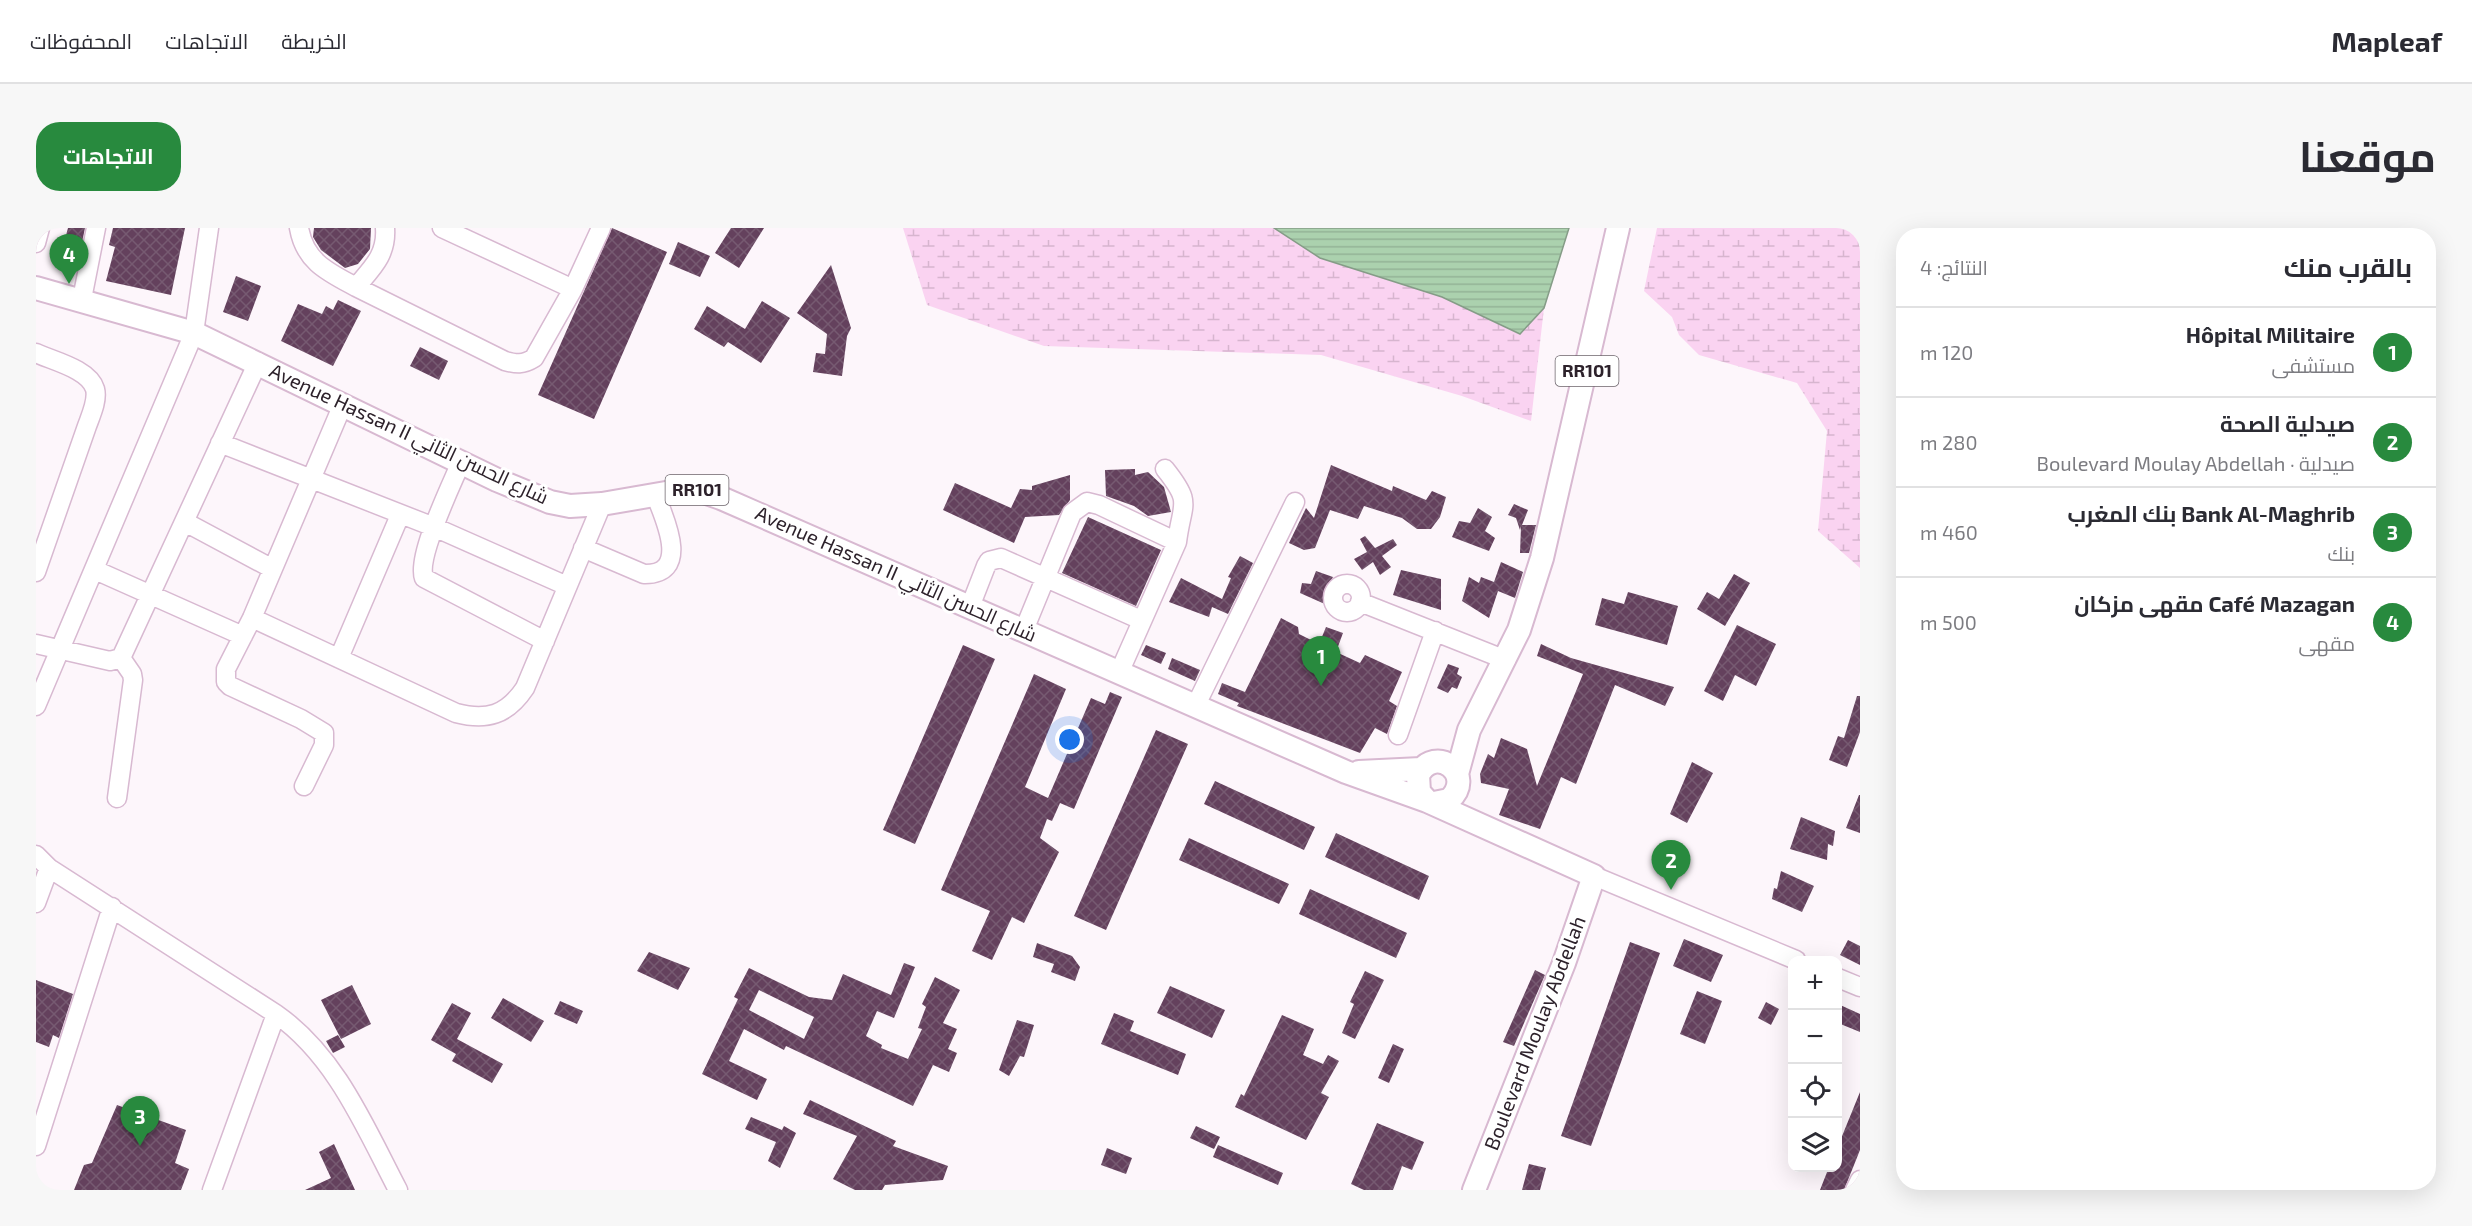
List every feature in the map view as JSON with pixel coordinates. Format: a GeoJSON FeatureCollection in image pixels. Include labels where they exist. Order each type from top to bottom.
{"type":"FeatureCollection","features":[{"type":"Feature","properties":{"kind":"main road","name":"RR101"},"geometry":{"type":"LineString","coordinates":[[1431,802],[1449,800],[1455,795],[1469,729],[1506,660],[1531,594],[1554,513],[1618,228]]}},
{"type":"Feature","properties":{"kind":"main road","name":"Avenue Hassan II شارع الحسن الثاني"},"geometry":{"type":"LineString","coordinates":[[36,288],[82,299],[195,333],[461,462],[550,502],[570,506],[602,504],[655,494],[693,490],[721,498],[1195,707],[1346,772],[1431,802],[1594,876]]}},
{"type":"Feature","properties":{"kind":"main road","name":"RR101"},"geometry":{"type":"LineString","coordinates":[[1424,767],[1469,729]]}},
{"type":"Feature","properties":{"kind":"main road","name":"RR101"},"geometry":{"type":"LineString","coordinates":[[1424,767],[1444,762],[1458,777]]}},
{"type":"Feature","properties":{"kind":"main road","name":"Avenue Hassan II شارع الحسن الثاني"},"geometry":{"type":"LineString","coordinates":[[1346,772],[1424,767]]}},
{"type":"Feature","properties":{"kind":"main road"},"geometry":{"type":"LineString","coordinates":[[1424,767],[1417,786],[1431,802]]}},
{"type":"Feature","properties":{"kind":"main road"},"geometry":{"type":"LineString","coordinates":[[1458,777],[1489,830]]}},
{"type":"Feature","properties":{"kind":"main road","name":"Boulevard Moulay Abdellah"},"geometry":{"type":"LineString","coordinates":[[1474,1190],[1564,963],[1594,876]]}},
{"type":"Feature","properties":{"kind":"street"},"geometry":{"type":"LineString","coordinates":[[36,243],[40,228]]}},
{"type":"Feature","properties":{"kind":"street"},"geometry":{"type":"LineString","coordinates":[[82,299],[96,228]]}},
{"type":"Feature","properties":{"kind":"street"},"geometry":{"type":"LineString","coordinates":[[36,706],[195,333],[209,228]]}},
{"type":"Feature","properties":{"kind":"street"},"geometry":{"type":"LineString","coordinates":[[299,228],[309,256],[318,267],[514,364],[525,363],[534,358],[573,289],[601,228]]}},
{"type":"Feature","properties":{"kind":"street"},"geometry":{"type":"LineString","coordinates":[[356,287],[382,255],[386,242],[386,228]]}},
{"type":"Feature","properties":{"kind":"street"},"geometry":{"type":"LineString","coordinates":[[442,228],[573,289]]}},
{"type":"Feature","properties":{"kind":"street"},"geometry":{"type":"LineString","coordinates":[[36,353],[83,374],[95,389],[95,402],[36,572]]}},
{"type":"Feature","properties":{"kind":"street"},"geometry":{"type":"LineString","coordinates":[[36,644],[111,661],[121,658],[258,362]]}},
{"type":"Feature","properties":{"kind":"street"},"geometry":{"type":"LineString","coordinates":[[304,786],[324,745],[325,735],[322,730],[230,686],[226,682],[226,669],[252,618],[310,477],[344,404]]}},
{"type":"Feature","properties":{"kind":"street"},"geometry":{"type":"LineString","coordinates":[[220,443],[434,527],[567,586]]}},
{"type":"Feature","properties":{"kind":"street"},"geometry":{"type":"LineString","coordinates":[[461,462],[434,527],[423,562],[424,578],[545,641]]}},
{"type":"Feature","properties":{"kind":"street"},"geometry":{"type":"LineString","coordinates":[[1119,673],[1177,542],[1186,502],[1166,469]]}},
{"type":"Feature","properties":{"kind":"street"},"geometry":{"type":"LineString","coordinates":[[583,548],[644,574],[652,574],[664,569],[671,556],[672,544],[655,494]]}},
{"type":"Feature","properties":{"kind":"street"},"geometry":{"type":"LineString","coordinates":[[1024,630],[1072,513],[1087,502],[1177,542]]}},
{"type":"Feature","properties":{"kind":"street"},"geometry":{"type":"LineString","coordinates":[[1195,707],[1295,502]]}},
{"type":"Feature","properties":{"kind":"street"},"geometry":{"type":"LineString","coordinates":[[252,618],[456,713],[481,718],[495,716],[517,700],[545,641],[602,504]]}},
{"type":"Feature","properties":{"kind":"street"},"geometry":{"type":"LineString","coordinates":[[339,658],[400,515]]}},
{"type":"Feature","properties":{"kind":"street"},"geometry":{"type":"LineString","coordinates":[[185,522],[271,568]]}},
{"type":"Feature","properties":{"kind":"street"},"geometry":{"type":"LineString","coordinates":[[970,606],[986,566],[995,559],[1008,560],[1141,620]]}},
{"type":"Feature","properties":{"kind":"street"},"geometry":{"type":"LineString","coordinates":[[94,570],[243,636]]}},
{"type":"Feature","properties":{"kind":"street"},"geometry":{"type":"LineString","coordinates":[[1360,602],[1506,660]]}},
{"type":"Feature","properties":{"kind":"street"},"geometry":{"type":"LineString","coordinates":[[1398,735],[1435,631]]}},
{"type":"Feature","properties":{"kind":"street"},"geometry":{"type":"LineString","coordinates":[[117,798],[133,680],[132,674],[121,658]]}},
{"type":"Feature","properties":{"kind":"street"},"geometry":{"type":"LineString","coordinates":[[36,855],[50,868],[276,1014],[305,1036],[347,1093],[398,1190]]}},
{"type":"Feature","properties":{"kind":"street"},"geometry":{"type":"LineString","coordinates":[[36,903],[50,868]]}},
{"type":"Feature","properties":{"kind":"street"},"geometry":{"type":"LineString","coordinates":[[1594,876],[1788,957]]}},
{"type":"Feature","properties":{"kind":"street"},"geometry":{"type":"LineString","coordinates":[[36,1146],[39,1122],[112,907]]}},
{"type":"Feature","properties":{"kind":"street"},"geometry":{"type":"LineString","coordinates":[[1842,980],[1860,987]]}},
{"type":"Feature","properties":{"kind":"street"},"geometry":{"type":"LineString","coordinates":[[212,1190],[276,1014]]}},
{"type":"Feature","properties":{"kind":"street"},"geometry":{"type":"LineString","coordinates":[[1855,1190],[1860,1180]]}},
{"type":"Feature","properties":{"kind":"green space"},"geometry":{"type":"Polygon","coordinates":[[[903,228],[1274,228],[1320,258],[1442,297],[1519,334],[1544,308],[1531,421],[1462,396],[1321,355],[1044,346],[927,305],[903,228]]]}},
{"type":"Feature","properties":{"kind":"green space"},"geometry":{"type":"Polygon","coordinates":[[[1657,228],[1860,228],[1860,568],[1818,531],[1827,431],[1797,383],[1699,355],[1679,335],[1672,317],[1644,291],[1657,228]]]}},
{"type":"Feature","properties":{"kind":"shaded area"},"geometry":{"type":"Polygon","coordinates":[[[1274,228],[1569,228],[1544,308],[1520,334],[1442,297],[1320,258],[1274,228]]]}},
{"type":"Feature","properties":{"kind":"building"},"geometry":{"type":"Polygon","coordinates":[[[68,228],[85,228],[78,262],[60,257],[68,228]]]}},
{"type":"Feature","properties":{"kind":"building"},"geometry":{"type":"Polygon","coordinates":[[[113,228],[185,228],[171,295],[106,281],[115,247],[109,245],[113,228]]]}},
{"type":"Feature","properties":{"kind":"building"},"geometry":{"type":"Polygon","coordinates":[[[314,228],[371,228],[370,249],[358,264],[345,268],[321,250],[313,237],[314,228]]]}},
{"type":"Feature","properties":{"kind":"building"},"geometry":{"type":"Polygon","coordinates":[[[612,228],[667,252],[594,419],[538,395],[612,228]]]}},
{"type":"Feature","properties":{"kind":"building"},"geometry":{"type":"Polygon","coordinates":[[[731,228],[764,228],[739,268],[715,253],[731,228]]]}},
{"type":"Feature","properties":{"kind":"building"},"geometry":{"type":"Polygon","coordinates":[[[678,242],[710,256],[700,277],[669,264],[678,242]]]}},
{"type":"Feature","properties":{"kind":"building"},"geometry":{"type":"Polygon","coordinates":[[[831,265],[851,328],[847,336],[842,376],[813,372],[816,353],[825,354],[827,334],[797,313],[831,265]]]}},
{"type":"Feature","properties":{"kind":"building"},"geometry":{"type":"Polygon","coordinates":[[[236,276],[261,286],[248,321],[223,312],[236,276]]]}},
{"type":"Feature","properties":{"kind":"building"},"geometry":{"type":"Polygon","coordinates":[[[338,300],[361,311],[333,366],[281,341],[298,304],[322,314],[326,306],[333,310],[338,300]]]}},
{"type":"Feature","properties":{"kind":"building"},"geometry":{"type":"Polygon","coordinates":[[[762,301],[790,318],[761,363],[728,342],[724,347],[694,329],[707,306],[745,329],[762,301]]]}},
{"type":"Feature","properties":{"kind":"building"},"geometry":{"type":"Polygon","coordinates":[[[420,347],[448,361],[439,380],[410,366],[420,347]]]}},
{"type":"Feature","properties":{"kind":"building"},"geometry":{"type":"Polygon","coordinates":[[[1331,465],[1392,491],[1393,486],[1426,500],[1432,491],[1446,497],[1440,517],[1431,529],[1417,529],[1402,518],[1364,506],[1358,519],[1330,510],[1315,548],[1304,550],[1289,543],[1306,508],[1314,518],[1331,465]]]}},
{"type":"Feature","properties":{"kind":"building"},"geometry":{"type":"Polygon","coordinates":[[[1135,469],[1135,475],[1148,472],[1164,487],[1171,512],[1148,516],[1134,506],[1106,496],[1105,470],[1135,469]]]}},
{"type":"Feature","properties":{"kind":"building"},"geometry":{"type":"Polygon","coordinates":[[[1070,475],[1070,500],[1059,515],[1025,517],[1014,543],[943,510],[955,483],[1011,508],[1020,489],[1032,490],[1032,486],[1070,475]]]}},
{"type":"Feature","properties":{"kind":"building"},"geometry":{"type":"Polygon","coordinates":[[[1514,504],[1528,510],[1522,525],[1536,525],[1529,553],[1520,553],[1521,526],[1520,530],[1516,518],[1508,515],[1514,504]]]}},
{"type":"Feature","properties":{"kind":"building"},"geometry":{"type":"Polygon","coordinates":[[[1478,508],[1492,517],[1485,531],[1495,538],[1489,551],[1452,537],[1459,521],[1470,523],[1478,508]]]}},
{"type":"Feature","properties":{"kind":"building"},"geometry":{"type":"Polygon","coordinates":[[[1088,517],[1161,550],[1136,606],[1062,573],[1088,517]]]}},
{"type":"Feature","properties":{"kind":"building"},"geometry":{"type":"Polygon","coordinates":[[[1365,536],[1375,548],[1393,539],[1397,545],[1382,556],[1391,567],[1380,575],[1373,562],[1362,570],[1354,559],[1367,552],[1360,539],[1365,536]]]}},
{"type":"Feature","properties":{"kind":"building"},"geometry":{"type":"Polygon","coordinates":[[[1240,556],[1253,563],[1228,614],[1212,607],[1209,617],[1169,602],[1181,578],[1222,599],[1231,578],[1228,577],[1240,556]]]}},
{"type":"Feature","properties":{"kind":"building"},"geometry":{"type":"Polygon","coordinates":[[[1501,562],[1523,572],[1515,598],[1498,591],[1489,618],[1462,601],[1469,577],[1479,583],[1481,577],[1494,582],[1501,562]]]}},
{"type":"Feature","properties":{"kind":"building"},"geometry":{"type":"Polygon","coordinates":[[[1401,570],[1441,579],[1441,610],[1393,595],[1401,570]]]}},
{"type":"Feature","properties":{"kind":"building"},"geometry":{"type":"Polygon","coordinates":[[[1316,571],[1333,577],[1327,589],[1331,594],[1327,605],[1300,593],[1302,583],[1311,584],[1316,571]]]}},
{"type":"Feature","properties":{"kind":"building"},"geometry":{"type":"Polygon","coordinates":[[[1734,574],[1750,583],[1725,626],[1697,609],[1707,592],[1719,599],[1734,574]]]}},
{"type":"Feature","properties":{"kind":"building"},"geometry":{"type":"Polygon","coordinates":[[[1628,592],[1678,606],[1667,645],[1595,625],[1602,598],[1624,604],[1628,592]]]}},
{"type":"Feature","properties":{"kind":"building"},"geometry":{"type":"Polygon","coordinates":[[[1281,618],[1298,627],[1299,634],[1319,644],[1326,627],[1343,633],[1336,652],[1360,663],[1365,655],[1402,672],[1389,701],[1397,706],[1387,734],[1375,728],[1360,753],[1237,706],[1239,703],[1218,694],[1222,683],[1245,692],[1281,618]]]}},
{"type":"Feature","properties":{"kind":"building"},"geometry":{"type":"Polygon","coordinates":[[[1737,625],[1776,644],[1756,686],[1735,675],[1723,701],[1704,691],[1737,625]]]}},
{"type":"Feature","properties":{"kind":"building"},"geometry":{"type":"Polygon","coordinates":[[[1541,644],[1571,658],[1674,687],[1665,706],[1615,685],[1576,784],[1561,777],[1540,829],[1499,815],[1509,789],[1481,783],[1480,774],[1488,754],[1494,758],[1501,738],[1527,749],[1537,786],[1583,674],[1537,656],[1541,644]]]}},
{"type":"Feature","properties":{"kind":"building"},"geometry":{"type":"Polygon","coordinates":[[[963,645],[995,659],[915,844],[883,830],[963,645]]]}},
{"type":"Feature","properties":{"kind":"building"},"geometry":{"type":"Polygon","coordinates":[[[1146,645],[1166,653],[1161,664],[1141,655],[1146,645]]]}},
{"type":"Feature","properties":{"kind":"building"},"geometry":{"type":"Polygon","coordinates":[[[1172,658],[1200,670],[1195,681],[1168,669],[1172,658]]]}},
{"type":"Feature","properties":{"kind":"building"},"geometry":{"type":"Polygon","coordinates":[[[1448,664],[1459,668],[1457,674],[1462,677],[1457,689],[1452,687],[1448,693],[1437,688],[1448,664]]]}},
{"type":"Feature","properties":{"kind":"building"},"geometry":{"type":"Polygon","coordinates":[[[1034,674],[1066,689],[1025,787],[1048,798],[1091,698],[1105,704],[1110,692],[1122,697],[1074,809],[1060,803],[1052,821],[1047,819],[1040,838],[1059,852],[1024,923],[1012,917],[992,960],[972,951],[990,911],[941,890],[1034,674]]]}},
{"type":"Feature","properties":{"kind":"building"},"geometry":{"type":"Polygon","coordinates":[[[1857,696],[1860,696],[1860,732],[1847,767],[1829,760],[1838,736],[1844,738],[1857,696]]]}},
{"type":"Feature","properties":{"kind":"building"},"geometry":{"type":"Polygon","coordinates":[[[1156,730],[1188,744],[1106,930],[1074,916],[1156,730]]]}},
{"type":"Feature","properties":{"kind":"building"},"geometry":{"type":"Polygon","coordinates":[[[1692,762],[1713,773],[1687,823],[1670,814],[1692,762]]]}},
{"type":"Feature","properties":{"kind":"building"},"geometry":{"type":"Polygon","coordinates":[[[1215,781],[1315,827],[1304,850],[1204,804],[1215,781]]]}},
{"type":"Feature","properties":{"kind":"building"},"geometry":{"type":"Polygon","coordinates":[[[1860,795],[1860,833],[1846,828],[1860,795]]]}},
{"type":"Feature","properties":{"kind":"building"},"geometry":{"type":"Polygon","coordinates":[[[1801,817],[1835,831],[1833,846],[1828,844],[1827,860],[1790,849],[1801,817]]]}},
{"type":"Feature","properties":{"kind":"building"},"geometry":{"type":"Polygon","coordinates":[[[1336,833],[1429,876],[1419,900],[1325,857],[1336,833]]]}},
{"type":"Feature","properties":{"kind":"building"},"geometry":{"type":"Polygon","coordinates":[[[1189,838],[1289,884],[1279,904],[1179,860],[1189,838]]]}},
{"type":"Feature","properties":{"kind":"building"},"geometry":{"type":"Polygon","coordinates":[[[1781,871],[1814,886],[1802,912],[1772,899],[1781,871]]]}},
{"type":"Feature","properties":{"kind":"building"},"geometry":{"type":"Polygon","coordinates":[[[1310,889],[1407,933],[1396,958],[1299,914],[1310,889]]]}},
{"type":"Feature","properties":{"kind":"building"},"geometry":{"type":"Polygon","coordinates":[[[1684,939],[1723,955],[1711,982],[1673,966],[1684,939]]]}},
{"type":"Feature","properties":{"kind":"building"},"geometry":{"type":"Polygon","coordinates":[[[1848,940],[1860,946],[1860,965],[1842,956],[1840,955],[1848,940]]]}},
{"type":"Feature","properties":{"kind":"building"},"geometry":{"type":"Polygon","coordinates":[[[1630,942],[1660,953],[1591,1146],[1561,1136],[1630,942]]]}},
{"type":"Feature","properties":{"kind":"building"},"geometry":{"type":"Polygon","coordinates":[[[1037,943],[1072,956],[1080,967],[1075,981],[1051,972],[1054,964],[1033,957],[1037,943]]]}},
{"type":"Feature","properties":{"kind":"building"},"geometry":{"type":"Polygon","coordinates":[[[649,952],[690,968],[678,990],[637,971],[649,952]]]}},
{"type":"Feature","properties":{"kind":"building"},"geometry":{"type":"Polygon","coordinates":[[[904,963],[915,967],[894,1018],[877,1011],[866,1036],[882,1045],[881,1048],[908,1059],[922,1029],[918,1028],[926,1007],[922,1004],[935,977],[960,990],[943,1023],[957,1029],[948,1049],[957,1053],[949,1072],[933,1065],[913,1106],[786,1046],[784,1050],[744,1029],[729,1061],[767,1079],[757,1100],[702,1074],[738,999],[734,997],[749,968],[809,997],[832,1000],[843,974],[891,995],[904,963]],[[759,990],[749,1010],[804,1039],[814,1017],[759,990]]]}},
{"type":"Feature","properties":{"kind":"building"},"geometry":{"type":"Polygon","coordinates":[[[1535,970],[1545,975],[1514,1046],[1503,1042],[1535,970]]]}},
{"type":"Feature","properties":{"kind":"building"},"geometry":{"type":"Polygon","coordinates":[[[1365,971],[1384,980],[1355,1039],[1342,1033],[1354,1004],[1350,1002],[1365,971]]]}},
{"type":"Feature","properties":{"kind":"building"},"geometry":{"type":"Polygon","coordinates":[[[36,980],[73,994],[59,1038],[53,1035],[49,1047],[36,1042],[36,980]]]}},
{"type":"Feature","properties":{"kind":"building"},"geometry":{"type":"Polygon","coordinates":[[[352,985],[371,1024],[341,1039],[321,1000],[352,985]]]}},
{"type":"Feature","properties":{"kind":"building"},"geometry":{"type":"Polygon","coordinates":[[[1170,986],[1225,1010],[1212,1038],[1157,1013],[1170,986]]]}},
{"type":"Feature","properties":{"kind":"building"},"geometry":{"type":"Polygon","coordinates":[[[1697,991],[1722,1001],[1705,1044],[1680,1034],[1697,991]]]}},
{"type":"Feature","properties":{"kind":"building"},"geometry":{"type":"Polygon","coordinates":[[[503,998],[544,1021],[531,1042],[491,1018],[503,998]]]}},
{"type":"Feature","properties":{"kind":"building"},"geometry":{"type":"Polygon","coordinates":[[[560,1001],[583,1011],[577,1024],[554,1014],[560,1001]]]}},
{"type":"Feature","properties":{"kind":"building"},"geometry":{"type":"Polygon","coordinates":[[[1766,1002],[1779,1009],[1771,1025],[1758,1018],[1766,1002]]]}},
{"type":"Feature","properties":{"kind":"building"},"geometry":{"type":"Polygon","coordinates":[[[452,1003],[471,1013],[457,1039],[503,1064],[492,1083],[452,1061],[456,1054],[431,1040],[452,1003]]]}},
{"type":"Feature","properties":{"kind":"building"},"geometry":{"type":"Polygon","coordinates":[[[1842,1006],[1860,1014],[1860,1032],[1842,1025],[1842,1006]]]}},
{"type":"Feature","properties":{"kind":"building"},"geometry":{"type":"Polygon","coordinates":[[[1114,1013],[1134,1021],[1130,1031],[1186,1054],[1178,1075],[1101,1044],[1114,1013]]]}},
{"type":"Feature","properties":{"kind":"building"},"geometry":{"type":"Polygon","coordinates":[[[1282,1015],[1314,1029],[1303,1055],[1323,1064],[1328,1055],[1339,1061],[1321,1093],[1329,1097],[1306,1140],[1235,1107],[1241,1094],[1244,1096],[1282,1015]]]}},
{"type":"Feature","properties":{"kind":"building"},"geometry":{"type":"Polygon","coordinates":[[[1017,1020],[1034,1025],[1024,1057],[1020,1056],[1009,1076],[999,1070],[1017,1020]]]}},
{"type":"Feature","properties":{"kind":"building"},"geometry":{"type":"Polygon","coordinates":[[[338,1035],[345,1047],[333,1053],[326,1041],[338,1035]]]}},
{"type":"Feature","properties":{"kind":"building"},"geometry":{"type":"Polygon","coordinates":[[[1393,1044],[1404,1049],[1389,1083],[1378,1078],[1393,1044]]]}},
{"type":"Feature","properties":{"kind":"building"},"geometry":{"type":"Polygon","coordinates":[[[1860,1092],[1860,1150],[1844,1190],[1820,1190],[1827,1172],[1842,1172],[1842,1136],[1860,1092]]]}},
{"type":"Feature","properties":{"kind":"building"},"geometry":{"type":"Polygon","coordinates":[[[810,1100],[896,1141],[893,1146],[948,1166],[943,1180],[885,1185],[882,1190],[855,1190],[833,1179],[857,1136],[803,1114],[810,1100]]]}},
{"type":"Feature","properties":{"kind":"building"},"geometry":{"type":"Polygon","coordinates":[[[117,1105],[186,1130],[175,1163],[189,1169],[181,1190],[74,1190],[84,1165],[92,1163],[117,1105]]]}},
{"type":"Feature","properties":{"kind":"building"},"geometry":{"type":"Polygon","coordinates":[[[751,1117],[782,1130],[784,1126],[796,1133],[780,1168],[768,1161],[776,1142],[745,1129],[751,1117]]]}},
{"type":"Feature","properties":{"kind":"building"},"geometry":{"type":"Polygon","coordinates":[[[1377,1123],[1424,1142],[1412,1170],[1402,1166],[1393,1190],[1364,1190],[1351,1184],[1377,1123]]]}},
{"type":"Feature","properties":{"kind":"building"},"geometry":{"type":"Polygon","coordinates":[[[1196,1126],[1220,1137],[1214,1149],[1190,1138],[1196,1126]]]}},
{"type":"Feature","properties":{"kind":"building"},"geometry":{"type":"Polygon","coordinates":[[[334,1144],[355,1190],[305,1190],[331,1178],[319,1152],[334,1144]]]}},
{"type":"Feature","properties":{"kind":"building"},"geometry":{"type":"Polygon","coordinates":[[[1218,1145],[1283,1173],[1278,1185],[1213,1157],[1218,1145]]]}},
{"type":"Feature","properties":{"kind":"building"},"geometry":{"type":"Polygon","coordinates":[[[1107,1148],[1132,1158],[1126,1174],[1101,1165],[1107,1148]]]}},
{"type":"Feature","properties":{"kind":"building"},"geometry":{"type":"Polygon","coordinates":[[[1529,1164],[1546,1168],[1540,1190],[1522,1190],[1529,1164]]]}},
{"type":"Feature","properties":{"kind":"place","name":"Café Mazagan مقهى مزكان"},"geometry":{"type":"Point","coordinates":[69,284]}},
{"type":"Feature","properties":{"kind":"place","name":"Hôpital Militaire"},"geometry":{"type":"Point","coordinates":[1321,686]}},
{"type":"Feature","properties":{"kind":"place","name":"صيدلية الصحة"},"geometry":{"type":"Point","coordinates":[1671,890]}},
{"type":"Feature","properties":{"kind":"place","name":"Bank Al-Maghrib بنك المغرب"},"geometry":{"type":"Point","coordinates":[140,1146]}}]}
